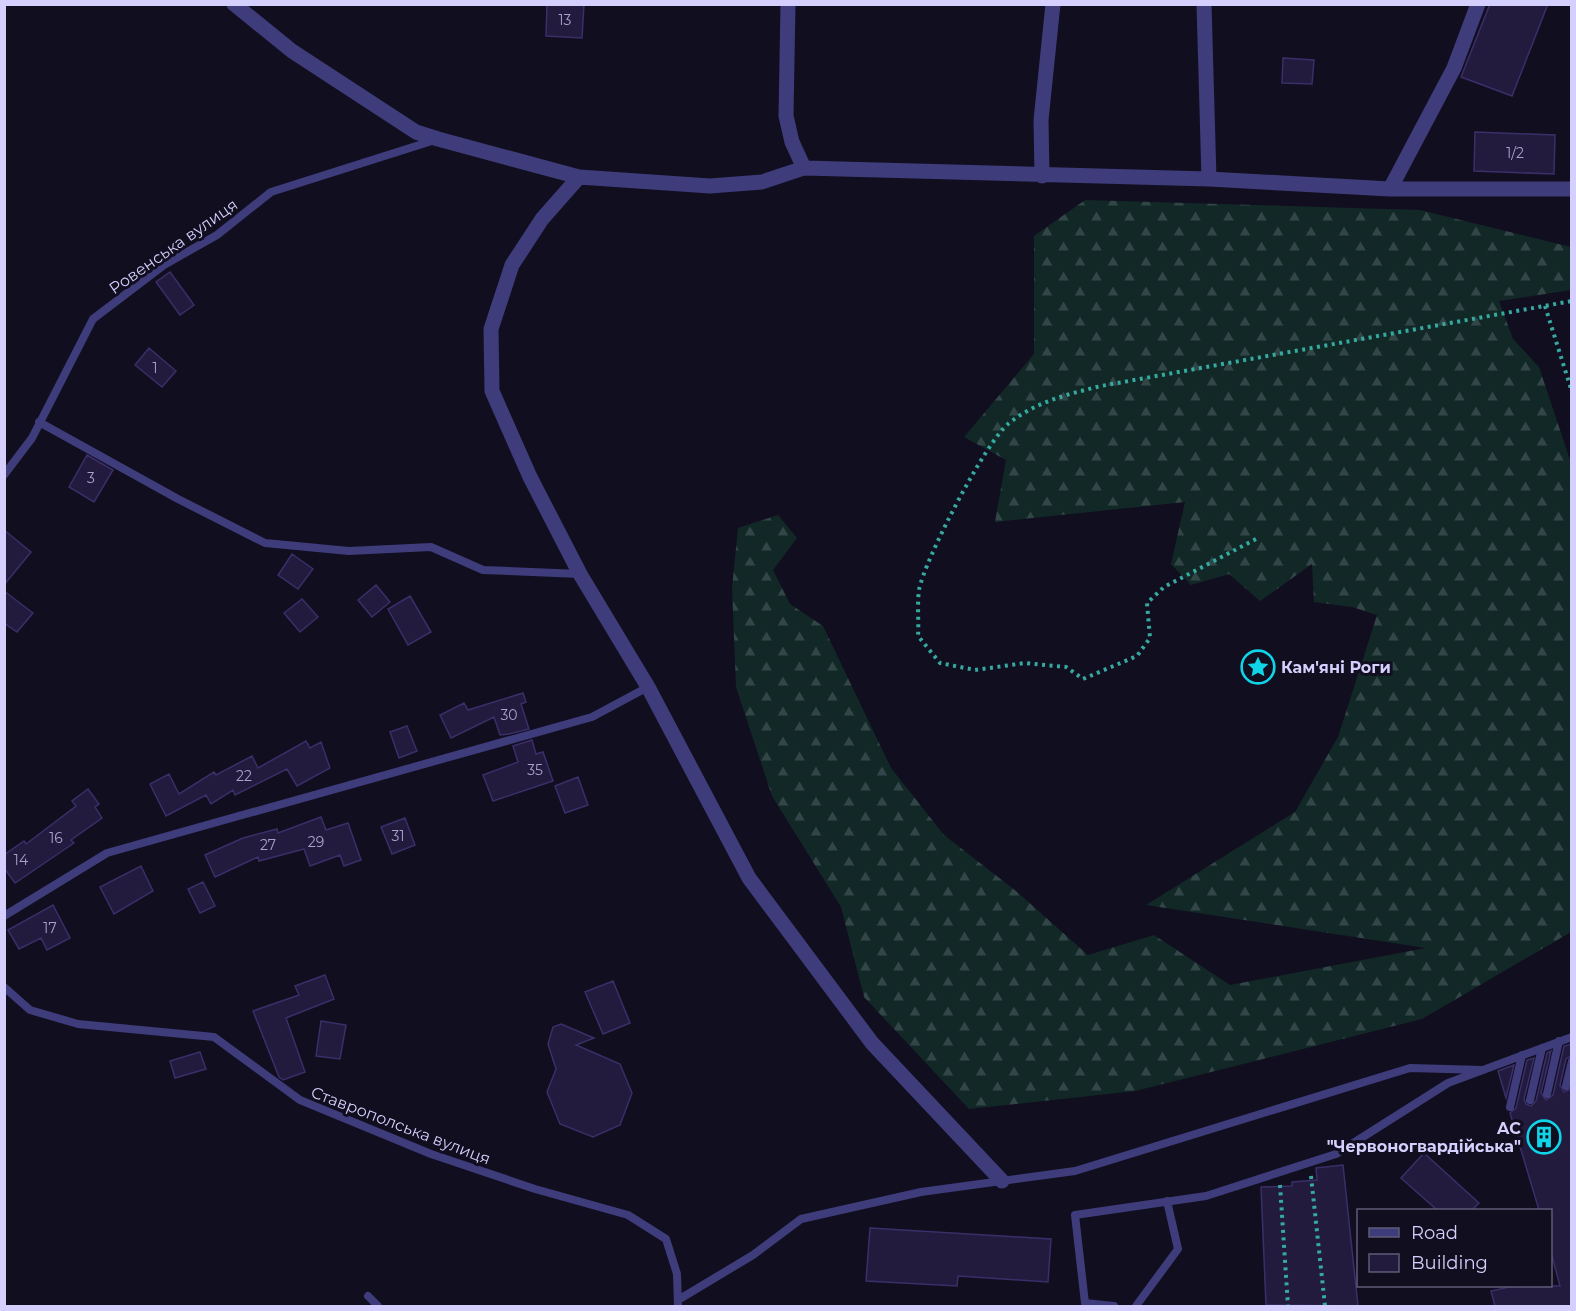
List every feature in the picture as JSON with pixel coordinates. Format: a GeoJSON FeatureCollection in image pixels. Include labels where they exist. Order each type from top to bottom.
{"type":"FeatureCollection","features":[{"type":"Feature","properties":{"kind":"street"},"geometry":{"type":"LineString","coordinates":[[234,4],[292,51],[416,132],[579,177],[710,186],[762,182],[804,168],[1209,179],[1390,189],[1572,189]]}},
{"type":"Feature","properties":{"kind":"street"},"geometry":{"type":"LineString","coordinates":[[788,4],[786,116],[792,142],[804,168]]}},
{"type":"Feature","properties":{"kind":"street"},"geometry":{"type":"LineString","coordinates":[[1042,176],[1041,120],[1053,4]]}},
{"type":"Feature","properties":{"kind":"street"},"geometry":{"type":"LineString","coordinates":[[1204,4],[1209,179]]}},
{"type":"Feature","properties":{"kind":"street"},"geometry":{"type":"LineString","coordinates":[[1390,189],[1454,68],[1478,4]]}},
{"type":"Feature","properties":{"kind":"street"},"geometry":{"type":"LineString","coordinates":[[579,177],[542,219],[512,265],[491,329],[492,391],[530,477],[580,574],[648,687],[749,878],[872,1043],[1002,1181]]}},
{"type":"Feature","properties":{"kind":"lane","name":"Ровенська вулиця"},"geometry":{"type":"LineString","coordinates":[[4,475],[39,422],[93,319],[164,265],[217,236],[271,192],[438,139]]}},
{"type":"Feature","properties":{"kind":"lane"},"geometry":{"type":"LineString","coordinates":[[39,422],[178,499],[265,543],[349,551],[431,547],[483,570],[580,574]]}},
{"type":"Feature","properties":{"kind":"lane"},"geometry":{"type":"LineString","coordinates":[[4,916],[107,853],[592,717],[648,687]]}},
{"type":"Feature","properties":{"kind":"lane","name":"Ставрополська вулиця"},"geometry":{"type":"LineString","coordinates":[[4,987],[30,1010],[78,1024],[214,1037],[300,1100],[431,1154],[536,1189],[628,1215],[666,1239],[676,1274],[678,1303]]}},
{"type":"Feature","properties":{"kind":"lane"},"geometry":{"type":"LineString","coordinates":[[1114,1306],[1085,1303],[1075,1215],[1206,1196],[1336,1154],[1448,1083],[1572,1037]]}},
{"type":"Feature","properties":{"kind":"lane"},"geometry":{"type":"LineString","coordinates":[[1547,1094],[1559,1041]]}},
{"type":"Feature","properties":{"kind":"lane"},"geometry":{"type":"LineString","coordinates":[[1530,1100],[1542,1048]]}},
{"type":"Feature","properties":{"kind":"lane"},"geometry":{"type":"LineString","coordinates":[[1510,1107],[1522,1055]]}},
{"type":"Feature","properties":{"kind":"lane"},"geometry":{"type":"LineString","coordinates":[[1566,1086],[1572,1061]]}},
{"type":"Feature","properties":{"kind":"lane"},"geometry":{"type":"LineString","coordinates":[[678,1303],[753,1255],[801,1219],[921,1192],[1075,1171],[1410,1068],[1483,1070]]}},
{"type":"Feature","properties":{"kind":"lane"},"geometry":{"type":"LineString","coordinates":[[1137,1306],[1178,1249],[1167,1202]]}},
{"type":"Feature","properties":{"kind":"lane"},"geometry":{"type":"LineString","coordinates":[[368,1296],[378,1306]]}},
{"type":"Feature","properties":{"kind":"path"},"geometry":{"type":"LineString","coordinates":[[1256,539],[1164,587],[1147,603],[1150,638],[1137,656],[1083,679],[1066,667],[1024,663],[975,670],[940,663],[918,636],[919,589],[944,531],[975,469],[1007,425],[1049,400],[1101,386],[1572,301]]}},
{"type":"Feature","properties":{"kind":"path"},"geometry":{"type":"LineString","coordinates":[[1545,306],[1572,392]]}},
{"type":"Feature","properties":{"kind":"path"},"geometry":{"type":"LineString","coordinates":[[1309,1163],[1326,1306]]}},
{"type":"Feature","properties":{"kind":"path"},"geometry":{"type":"LineString","coordinates":[[1280,1172],[1288,1306]]}},
{"type":"Feature","properties":{"kind":"green space"},"geometry":{"type":"Polygon","coordinates":[[[1085,200],[1420,210],[1571,247],[1571,290],[1499,301],[1513,339],[1539,367],[1571,463],[1571,932],[1422,1019],[1135,1091],[969,1109],[864,997],[841,907],[772,796],[736,687],[732,588],[738,528],[778,515],[797,538],[773,570],[790,604],[823,626],[891,768],[944,835],[1016,891],[1088,955],[1154,935],[1230,985],[1426,948],[1146,905],[1295,812],[1338,737],[1377,615],[1352,607],[1314,602],[1312,564],[1260,601],[1229,574],[1191,585],[1171,564],[1185,502],[995,522],[1006,460],[964,437],[1034,354],[1034,236],[1085,200]]]}},
{"type":"Feature","properties":{"kind":"building"},"geometry":{"type":"Polygon","coordinates":[[[547,4],[584,4],[582,38],[546,36],[547,4]]]}},
{"type":"Feature","properties":{"kind":"building"},"geometry":{"type":"Polygon","coordinates":[[[1490,4],[1548,4],[1512,96],[1461,77],[1490,4]]]}},
{"type":"Feature","properties":{"kind":"building"},"geometry":{"type":"Polygon","coordinates":[[[1283,58],[1314,60],[1312,84],[1282,83],[1283,58]]]}},
{"type":"Feature","properties":{"kind":"building"},"geometry":{"type":"Polygon","coordinates":[[[1475,132],[1555,135],[1554,174],[1474,171],[1475,132]]]}},
{"type":"Feature","properties":{"kind":"building"},"geometry":{"type":"Polygon","coordinates":[[[170,272],[194,305],[180,315],[156,282],[170,272]]]}},
{"type":"Feature","properties":{"kind":"building"},"geometry":{"type":"Polygon","coordinates":[[[149,348],[176,371],[162,387],[135,365],[149,348]]]}},
{"type":"Feature","properties":{"kind":"building"},"geometry":{"type":"Polygon","coordinates":[[[87,455],[113,470],[94,502],[69,487],[87,455]]]}},
{"type":"Feature","properties":{"kind":"building"},"geometry":{"type":"Polygon","coordinates":[[[4,530],[31,552],[4,585],[4,530]]]}},
{"type":"Feature","properties":{"kind":"building"},"geometry":{"type":"Polygon","coordinates":[[[292,554],[313,569],[298,589],[278,575],[292,554]]]}},
{"type":"Feature","properties":{"kind":"building"},"geometry":{"type":"Polygon","coordinates":[[[376,585],[390,602],[372,617],[358,600],[376,585]]]}},
{"type":"Feature","properties":{"kind":"building"},"geometry":{"type":"Polygon","coordinates":[[[4,591],[33,613],[17,632],[4,623],[4,591]]]}},
{"type":"Feature","properties":{"kind":"building"},"geometry":{"type":"Polygon","coordinates":[[[410,596],[431,632],[408,645],[388,609],[410,596]]]}},
{"type":"Feature","properties":{"kind":"building"},"geometry":{"type":"Polygon","coordinates":[[[302,599],[318,617],[300,632],[284,613],[302,599]]]}},
{"type":"Feature","properties":{"kind":"building"},"geometry":{"type":"Polygon","coordinates":[[[523,693],[526,702],[521,704],[529,729],[500,735],[494,717],[451,738],[440,715],[464,703],[468,710],[523,693]]]}},
{"type":"Feature","properties":{"kind":"building"},"geometry":{"type":"Polygon","coordinates":[[[407,726],[417,751],[399,758],[390,732],[407,726]]]}},
{"type":"Feature","properties":{"kind":"building"},"geometry":{"type":"Polygon","coordinates":[[[532,740],[536,754],[543,752],[553,781],[493,801],[483,775],[518,762],[513,746],[532,740]]]}},
{"type":"Feature","properties":{"kind":"building"},"geometry":{"type":"Polygon","coordinates":[[[306,741],[310,748],[321,742],[330,768],[297,786],[287,769],[235,795],[233,790],[211,804],[206,795],[166,816],[150,784],[169,774],[179,794],[214,772],[216,775],[252,756],[258,768],[306,741]]]}},
{"type":"Feature","properties":{"kind":"building"},"geometry":{"type":"Polygon","coordinates":[[[578,777],[588,805],[565,813],[555,786],[578,777]]]}},
{"type":"Feature","properties":{"kind":"building"},"geometry":{"type":"Polygon","coordinates":[[[88,789],[99,804],[95,807],[102,818],[71,840],[74,843],[15,883],[4,868],[4,855],[24,841],[26,844],[76,806],[72,801],[88,789]]]}},
{"type":"Feature","properties":{"kind":"building"},"geometry":{"type":"Polygon","coordinates":[[[321,817],[326,830],[348,823],[361,860],[344,866],[340,855],[310,866],[304,849],[259,861],[258,857],[215,877],[205,855],[243,838],[277,829],[278,833],[321,817]]]}},
{"type":"Feature","properties":{"kind":"building"},"geometry":{"type":"Polygon","coordinates":[[[405,818],[415,845],[392,854],[381,827],[405,818]]]}},
{"type":"Feature","properties":{"kind":"building"},"geometry":{"type":"Polygon","coordinates":[[[141,866],[153,891],[114,914],[100,887],[141,866]]]}},
{"type":"Feature","properties":{"kind":"building"},"geometry":{"type":"Polygon","coordinates":[[[203,882],[215,906],[200,913],[188,889],[203,882]]]}},
{"type":"Feature","properties":{"kind":"building"},"geometry":{"type":"Polygon","coordinates":[[[53,905],[70,938],[47,950],[41,938],[19,949],[8,930],[53,905]]]}},
{"type":"Feature","properties":{"kind":"building"},"geometry":{"type":"Polygon","coordinates":[[[325,975],[334,999],[286,1018],[305,1072],[283,1080],[279,1077],[253,1011],[299,995],[295,986],[325,975]]]}},
{"type":"Feature","properties":{"kind":"building"},"geometry":{"type":"Polygon","coordinates":[[[613,981],[630,1023],[603,1034],[585,992],[613,981]]]}},
{"type":"Feature","properties":{"kind":"building"},"geometry":{"type":"Polygon","coordinates":[[[321,1021],[346,1025],[340,1059],[316,1056],[321,1021]]]}},
{"type":"Feature","properties":{"kind":"building"},"geometry":{"type":"Polygon","coordinates":[[[561,1024],[594,1038],[576,1045],[620,1064],[632,1093],[620,1125],[593,1137],[560,1124],[547,1092],[556,1069],[548,1044],[553,1027],[561,1024]]]}},
{"type":"Feature","properties":{"kind":"building","name":"АС \"Червоногвардійська\""},"geometry":{"type":"Polygon","coordinates":[[[1572,1044],[1572,1055],[1566,1059],[1560,1085],[1564,1092],[1572,1088],[1572,1306],[1495,1306],[1491,1291],[1509,1287],[1560,1286],[1552,1256],[1552,1209],[1539,1209],[1510,1113],[1516,1108],[1527,1060],[1534,1058],[1524,1099],[1526,1104],[1531,1106],[1536,1101],[1547,1053],[1551,1051],[1541,1093],[1546,1100],[1553,1095],[1564,1046],[1572,1044]]]}},
{"type":"Feature","properties":{"kind":"building"},"geometry":{"type":"Polygon","coordinates":[[[200,1052],[206,1069],[175,1078],[170,1061],[200,1052]]]}},
{"type":"Feature","properties":{"kind":"building"},"geometry":{"type":"Polygon","coordinates":[[[1514,1065],[1506,1098],[1498,1071],[1514,1065]]]}},
{"type":"Feature","properties":{"kind":"building"},"geometry":{"type":"Polygon","coordinates":[[[1424,1153],[1479,1203],[1473,1209],[1436,1209],[1401,1178],[1424,1153]]]}},
{"type":"Feature","properties":{"kind":"building"},"geometry":{"type":"Polygon","coordinates":[[[1343,1165],[1358,1306],[1266,1305],[1261,1187],[1292,1186],[1292,1182],[1317,1180],[1316,1168],[1343,1165]]]}},
{"type":"Feature","properties":{"kind":"building"},"geometry":{"type":"Polygon","coordinates":[[[870,1228],[1051,1239],[1048,1282],[958,1276],[957,1286],[866,1281],[870,1228]]]}},
{"type":"Feature","properties":{"kind":"place","name":"Кам'яні Роги"},"geometry":{"type":"Point","coordinates":[1258,667]}},
{"type":"Feature","properties":{"kind":"place","name":"АС \"Червоногвардійська\""},"geometry":{"type":"Point","coordinates":[1544,1137]}}]}
